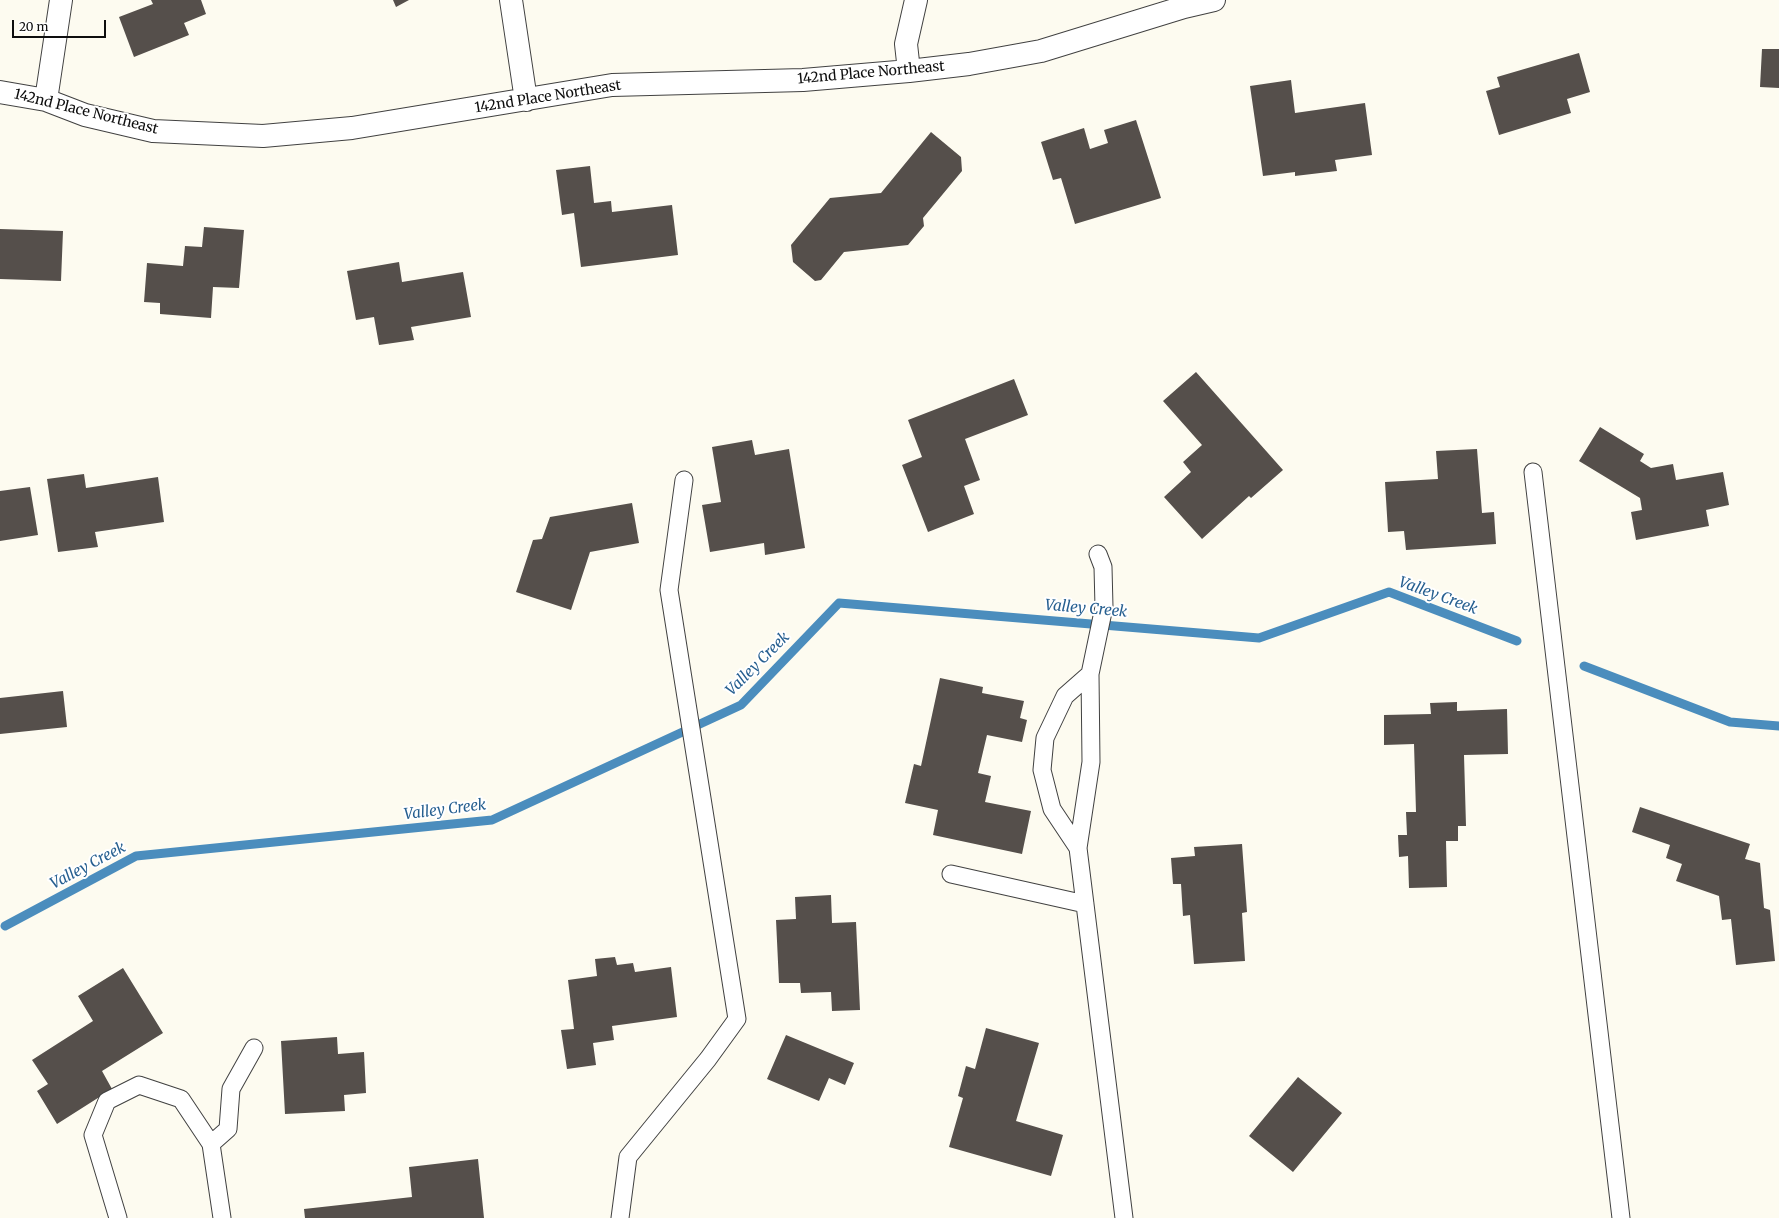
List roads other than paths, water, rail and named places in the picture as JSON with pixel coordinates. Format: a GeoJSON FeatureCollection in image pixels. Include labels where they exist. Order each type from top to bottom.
{"type":"FeatureCollection","features":[{"type":"Feature","properties":{"kind":"street"},"geometry":{"type":"LineString","coordinates":[[46,100],[61,0]]}},
{"type":"Feature","properties":{"kind":"street"},"geometry":{"type":"LineString","coordinates":[[511,0],[526,100]]}},
{"type":"Feature","properties":{"kind":"street"},"geometry":{"type":"LineString","coordinates":[[916,0],[910,24],[922,46],[916,70]]}},
{"type":"Feature","properties":{"kind":"street","name":"142nd Place Northeast"},"geometry":{"type":"LineString","coordinates":[[0,92],[46,100],[85,115],[153,131],[263,136],[352,128],[612,85],[803,80],[916,70],[1041,51],[1155,16],[1214,0]]}},
{"type":"Feature","properties":{"kind":"lane"},"geometry":{"type":"LineString","coordinates":[[1533,472],[1621,1218]]}},
{"type":"Feature","properties":{"kind":"lane"},"geometry":{"type":"LineString","coordinates":[[620,1218],[628,1157],[708,1059],[737,1018],[669,590],[684,480]]}},
{"type":"Feature","properties":{"kind":"lane"},"geometry":{"type":"LineString","coordinates":[[1098,554],[1103,567],[1104,607],[1090,674],[1091,762],[1078,848],[1124,1218]]}},
{"type":"Feature","properties":{"kind":"lane"},"geometry":{"type":"LineString","coordinates":[[1078,848],[1052,809],[1042,770],[1045,738],[1065,696],[1090,674]]}},
{"type":"Feature","properties":{"kind":"lane"},"geometry":{"type":"LineString","coordinates":[[951,874],[1085,904]]}},
{"type":"Feature","properties":{"kind":"lane"},"geometry":{"type":"LineString","coordinates":[[211,1144],[228,1128],[231,1089],[254,1048]]}},
{"type":"Feature","properties":{"kind":"lane"},"geometry":{"type":"LineString","coordinates":[[118,1218],[93,1135],[107,1101],[139,1085],[181,1099],[211,1144],[222,1218]]}},
{"type":"Feature","properties":{"kind":"waterway","name":"Valley Creek"},"geometry":{"type":"LineString","coordinates":[[5,926],[136,856],[492,820],[741,705],[839,603],[1259,638],[1389,592],[1517,641]]}},
{"type":"Feature","properties":{"kind":"waterway","name":"Valley Creek"},"geometry":{"type":"LineString","coordinates":[[1584,666],[1730,722],[1779,726]]}}]}
